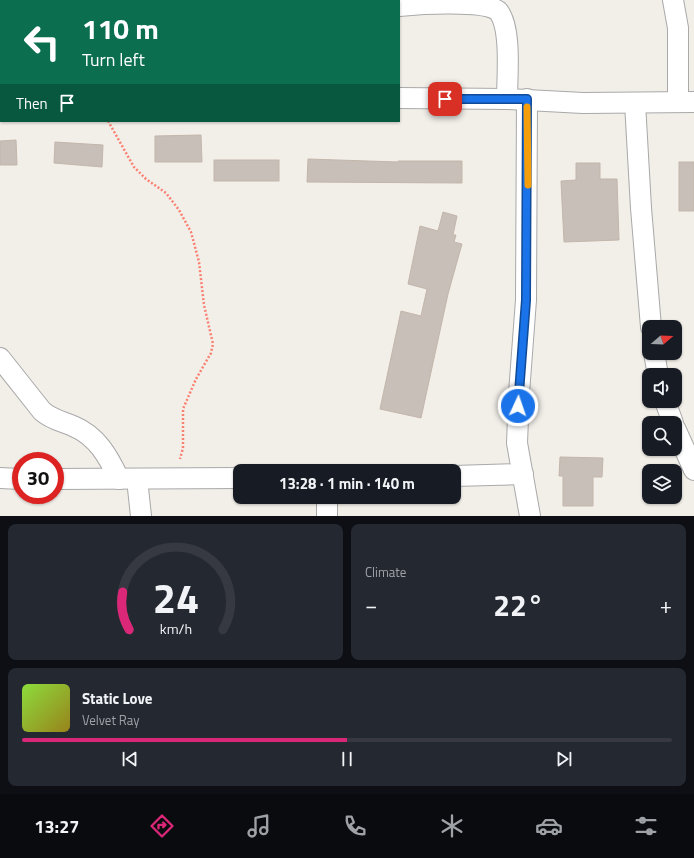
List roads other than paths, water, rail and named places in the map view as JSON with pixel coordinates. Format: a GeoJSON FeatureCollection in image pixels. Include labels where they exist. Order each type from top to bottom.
{"type":"FeatureCollection","features":[{"type":"Feature","properties":{"kind":"street"},"geometry":{"type":"LineString","coordinates":[[400,98],[527,99],[584,103],[686,102],[677,69],[678,28],[673,0]]}},
{"type":"Feature","properties":{"kind":"street"},"geometry":{"type":"LineString","coordinates":[[400,6],[470,1],[488,3],[498,11],[504,23],[508,53],[507,99]]}},
{"type":"Feature","properties":{"kind":"street"},"geometry":{"type":"LineString","coordinates":[[677,69],[694,54]]}},
{"type":"Feature","properties":{"kind":"street"},"geometry":{"type":"LineString","coordinates":[[527,99],[526,300],[517,443],[530,516]]}},
{"type":"Feature","properties":{"kind":"street"},"geometry":{"type":"LineString","coordinates":[[635,103],[641,208],[650,320]]}},
{"type":"Feature","properties":{"kind":"street"},"geometry":{"type":"LineString","coordinates":[[0,358],[42,411],[50,418],[72,425],[91,435],[110,460],[128,478],[141,516]]}},
{"type":"Feature","properties":{"kind":"street"},"geometry":{"type":"LineString","coordinates":[[682,443],[694,470]]}},
{"type":"Feature","properties":{"kind":"street"},"geometry":{"type":"LineString","coordinates":[[461,476],[523,474]]}},
{"type":"Feature","properties":{"kind":"street"},"geometry":{"type":"LineString","coordinates":[[0,478],[12,479]]}},
{"type":"Feature","properties":{"kind":"street"},"geometry":{"type":"LineString","coordinates":[[64,479],[233,478]]}},
{"type":"Feature","properties":{"kind":"street"},"geometry":{"type":"LineString","coordinates":[[327,504],[327,516]]}}]}
